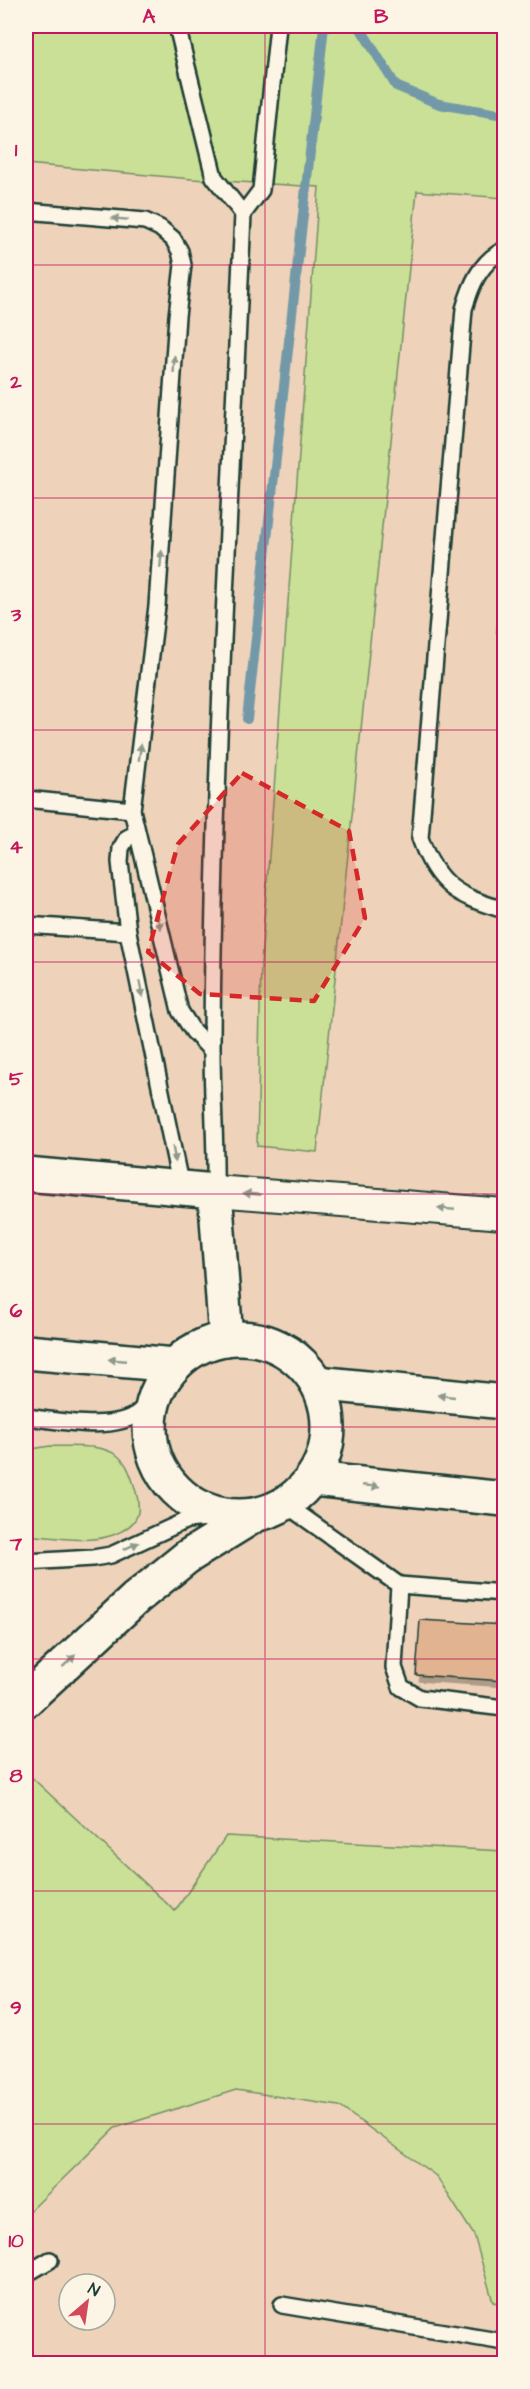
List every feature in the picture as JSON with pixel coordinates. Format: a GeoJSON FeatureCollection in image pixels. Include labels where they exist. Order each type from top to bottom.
{"type":"FeatureCollection","features":[{"type":"Feature","properties":{"kind":"street"},"geometry":{"type":"LineString","coordinates":[[26,1174],[504,1214]]}},
{"type":"Feature","properties":{"kind":"street"},"geometry":{"type":"LineString","coordinates":[[215,1191],[226,1339]]}},
{"type":"Feature","properties":{"kind":"street"},"geometry":{"type":"LineString","coordinates":[[26,1700],[136,1598],[241,1515],[285,1504],[313,1479],[324,1457],[329,1432],[327,1407],[317,1383],[301,1363],[279,1347],[253,1339],[226,1339],[199,1348],[168,1374],[153,1403],[150,1425],[152,1447],[160,1467],[176,1491],[200,1507],[241,1515]]}},
{"type":"Feature","properties":{"kind":"street"},"geometry":{"type":"LineString","coordinates":[[26,1352],[168,1374]]}},
{"type":"Feature","properties":{"kind":"street"},"geometry":{"type":"LineString","coordinates":[[317,1383],[504,1402]]}},
{"type":"Feature","properties":{"kind":"street"},"geometry":{"type":"LineString","coordinates":[[313,1479],[504,1499]]}},
{"type":"Feature","properties":{"kind":"lane"},"geometry":{"type":"LineString","coordinates":[[177,26],[214,177],[243,214]]}},
{"type":"Feature","properties":{"kind":"lane"},"geometry":{"type":"LineString","coordinates":[[215,1191],[216,1143],[212,1051],[219,753],[243,214],[261,190],[278,26]]}},
{"type":"Feature","properties":{"kind":"lane"},"geometry":{"type":"LineString","coordinates":[[26,211],[145,221],[160,228],[172,239],[180,251],[183,265],[177,316],[157,606],[132,810],[180,1011],[193,1031],[212,1051]]}},
{"type":"Feature","properties":{"kind":"lane"},"geometry":{"type":"LineString","coordinates":[[504,250],[480,270],[470,288],[464,309],[420,838],[429,863],[447,884],[470,900],[504,910]]}},
{"type":"Feature","properties":{"kind":"lane"},"geometry":{"type":"LineString","coordinates":[[26,799],[132,810]]}},
{"type":"Feature","properties":{"kind":"lane"},"geometry":{"type":"LineString","coordinates":[[137,832],[127,837],[121,848],[120,862],[128,932],[181,1188]]}},
{"type":"Feature","properties":{"kind":"lane"},"geometry":{"type":"LineString","coordinates":[[26,925],[128,932]]}},
{"type":"Feature","properties":{"kind":"lane"},"geometry":{"type":"LineString","coordinates":[[26,1417],[108,1423],[125,1420],[138,1413],[168,1374]]}},
{"type":"Feature","properties":{"kind":"lane"},"geometry":{"type":"LineString","coordinates":[[26,1425],[82,1422]]}},
{"type":"Feature","properties":{"kind":"lane"},"geometry":{"type":"LineString","coordinates":[[285,1504],[399,1585],[504,1593]]}},
{"type":"Feature","properties":{"kind":"lane"},"geometry":{"type":"LineString","coordinates":[[26,1569],[75,1559],[111,1555],[187,1520],[241,1515]]}},
{"type":"Feature","properties":{"kind":"lane"},"geometry":{"type":"LineString","coordinates":[[26,1558],[75,1559]]}},
{"type":"Feature","properties":{"kind":"lane"},"geometry":{"type":"LineString","coordinates":[[399,1585],[394,1667],[400,1687],[420,1698],[504,1708]]}},
{"type":"Feature","properties":{"kind":"lane"},"geometry":{"type":"LineString","coordinates":[[26,2274],[50,2260]]}},
{"type":"Feature","properties":{"kind":"lane"},"geometry":{"type":"LineString","coordinates":[[282,2305],[504,2342]]}},
{"type":"Feature","properties":{"kind":"highlighted area"},"geometry":{"type":"Polygon","coordinates":[[[242,773],[349,831],[365,918],[314,1001],[200,994],[148,952],[178,844],[242,773]]]}},
{"type":"Feature","properties":{"kind":"shaded area"},"geometry":{"type":"Polygon","coordinates":[[[26,26],[504,26],[504,2363],[26,2364],[26,26]]]}},
{"type":"Feature","properties":{"kind":"green space"},"geometry":{"type":"Polygon","coordinates":[[[26,26],[504,26],[504,198],[417,191],[317,1152],[257,1146],[261,963],[319,187],[192,179],[26,164],[26,26]]]}},
{"type":"Feature","properties":{"kind":"green space"},"geometry":{"type":"Polygon","coordinates":[[[50,1446],[95,1447],[121,1458],[130,1473],[137,1497],[138,1513],[131,1525],[103,1538],[70,1539],[26,1535],[26,1450],[50,1446]]]}},
{"type":"Feature","properties":{"kind":"green space"},"geometry":{"type":"Polygon","coordinates":[[[26,1772],[175,1911],[226,1836],[504,1851],[504,2304],[493,2302],[474,2235],[436,2176],[339,2106],[236,2090],[115,2128],[27,2214],[26,2220],[26,1772]]]}},
{"type":"Feature","properties":{"kind":"building"},"geometry":{"type":"Polygon","coordinates":[[[504,533],[504,633],[497,633],[504,533]]]}},
{"type":"Feature","properties":{"kind":"building"},"geometry":{"type":"Polygon","coordinates":[[[420,1620],[504,1625],[504,1681],[416,1675],[420,1620]]]}},
{"type":"Feature","properties":{"kind":"waterway"},"geometry":{"type":"LineString","coordinates":[[247,719],[324,26]]}},
{"type":"Feature","properties":{"kind":"waterway"},"geometry":{"type":"LineString","coordinates":[[359,26],[396,86],[439,104],[504,115]]}}]}
